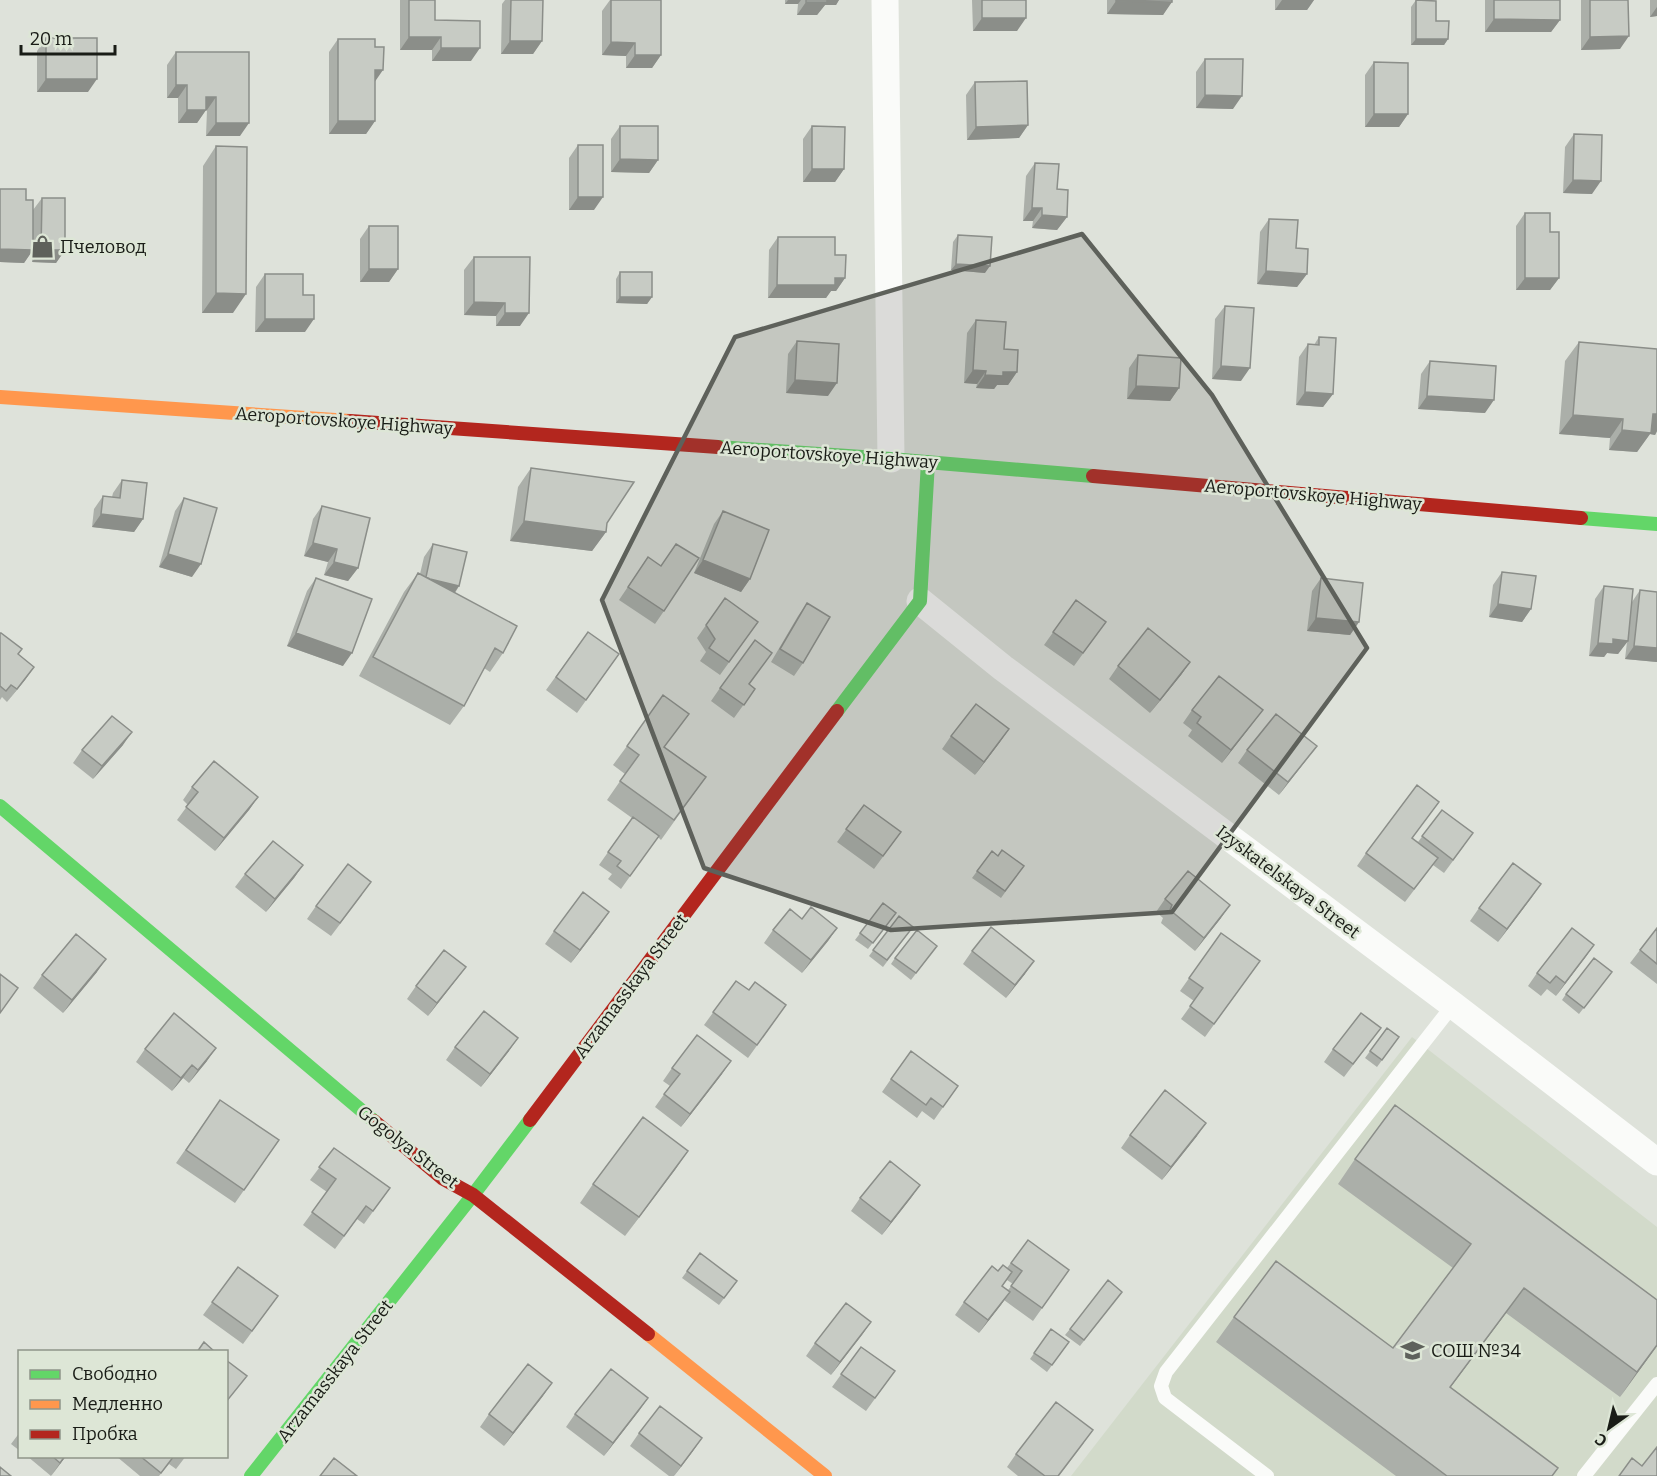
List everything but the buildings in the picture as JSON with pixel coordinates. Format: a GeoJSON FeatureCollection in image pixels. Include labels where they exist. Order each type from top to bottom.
{"type":"FeatureCollection","features":[{"type":"Feature","properties":{"kind":"street"},"geometry":{"type":"LineString","coordinates":[[885,0],[891,459]]}},
{"type":"Feature","properties":{"kind":"street","name":"Aeroportovskoye Highway"},"geometry":{"type":"LineString","coordinates":[[0,397],[891,459],[1657,524]]}},
{"type":"Feature","properties":{"kind":"street"},"geometry":{"type":"LineString","coordinates":[[920,601],[928,462]]}},
{"type":"Feature","properties":{"kind":"street","name":"Izyskatelskaya Street"},"geometry":{"type":"LineString","coordinates":[[920,601],[1003,668],[1453,1005],[1657,1162]]}},
{"type":"Feature","properties":{"kind":"street","name":"Arzamasskaya Street"},"geometry":{"type":"LineString","coordinates":[[251,1476],[473,1195],[920,601]]}},
{"type":"Feature","properties":{"kind":"street","name":"Gogolya Street"},"geometry":{"type":"LineString","coordinates":[[0,806],[442,1178],[473,1195],[825,1476]]}},
{"type":"Feature","properties":{"kind":"lane"},"geometry":{"type":"LineString","coordinates":[[1267,1476],[1165,1398],[1161,1386],[1166,1372],[1453,1005]]}},
{"type":"Feature","properties":{"kind":"lane"},"geometry":{"type":"LineString","coordinates":[[1584,1476],[1657,1384]]}},
{"type":"Feature","properties":{"kind":"highlighted area"},"geometry":{"type":"Polygon","coordinates":[[[1082,234],[1212,395],[1367,648],[1172,912],[891,930],[704,868],[602,600],[735,337],[1082,234]]]}},
{"type":"Feature","properties":{"kind":"shaded area","name":"СОШ №34"},"geometry":{"type":"Polygon","coordinates":[[[1412,1037],[1657,1227],[1657,1476],[1071,1476],[1412,1037]]]}},
{"type":"Feature","properties":{"kind":"traffic: fast"},"geometry":{"type":"LineString","coordinates":[[718,447],[1093,476]]}},
{"type":"Feature","properties":{"kind":"traffic: fast"},"geometry":{"type":"LineString","coordinates":[[837,711],[920,601],[928,462]]}},
{"type":"Feature","properties":{"kind":"traffic: fast"},"geometry":{"type":"LineString","coordinates":[[1581,518],[1657,524]]}},
{"type":"Feature","properties":{"kind":"traffic: fast"},"geometry":{"type":"LineString","coordinates":[[0,806],[374,1121]]}},
{"type":"Feature","properties":{"kind":"traffic: fast"},"geometry":{"type":"LineString","coordinates":[[251,1476],[530,1120]]}},
{"type":"Feature","properties":{"kind":"traffic: slow"},"geometry":{"type":"LineString","coordinates":[[0,397],[350,421]]}},
{"type":"Feature","properties":{"kind":"traffic: slow"},"geometry":{"type":"LineString","coordinates":[[648,1334],[825,1476]]}},
{"type":"Feature","properties":{"kind":"traffic: jam"},"geometry":{"type":"LineString","coordinates":[[350,421],[718,447]]}},
{"type":"Feature","properties":{"kind":"traffic: jam"},"geometry":{"type":"LineString","coordinates":[[1093,476],[1581,518]]}},
{"type":"Feature","properties":{"kind":"traffic: jam"},"geometry":{"type":"LineString","coordinates":[[530,1120],[837,711]]}},
{"type":"Feature","properties":{"kind":"traffic: jam"},"geometry":{"type":"LineString","coordinates":[[374,1121],[442,1178],[473,1195],[648,1334]]}},
{"type":"Feature","properties":{"kind":"place","name":"Пчеловод"},"geometry":{"type":"Point","coordinates":[42,247]}},
{"type":"Feature","properties":{"kind":"place","name":"СОШ №34"},"geometry":{"type":"Point","coordinates":[1413,1351]}}]}
